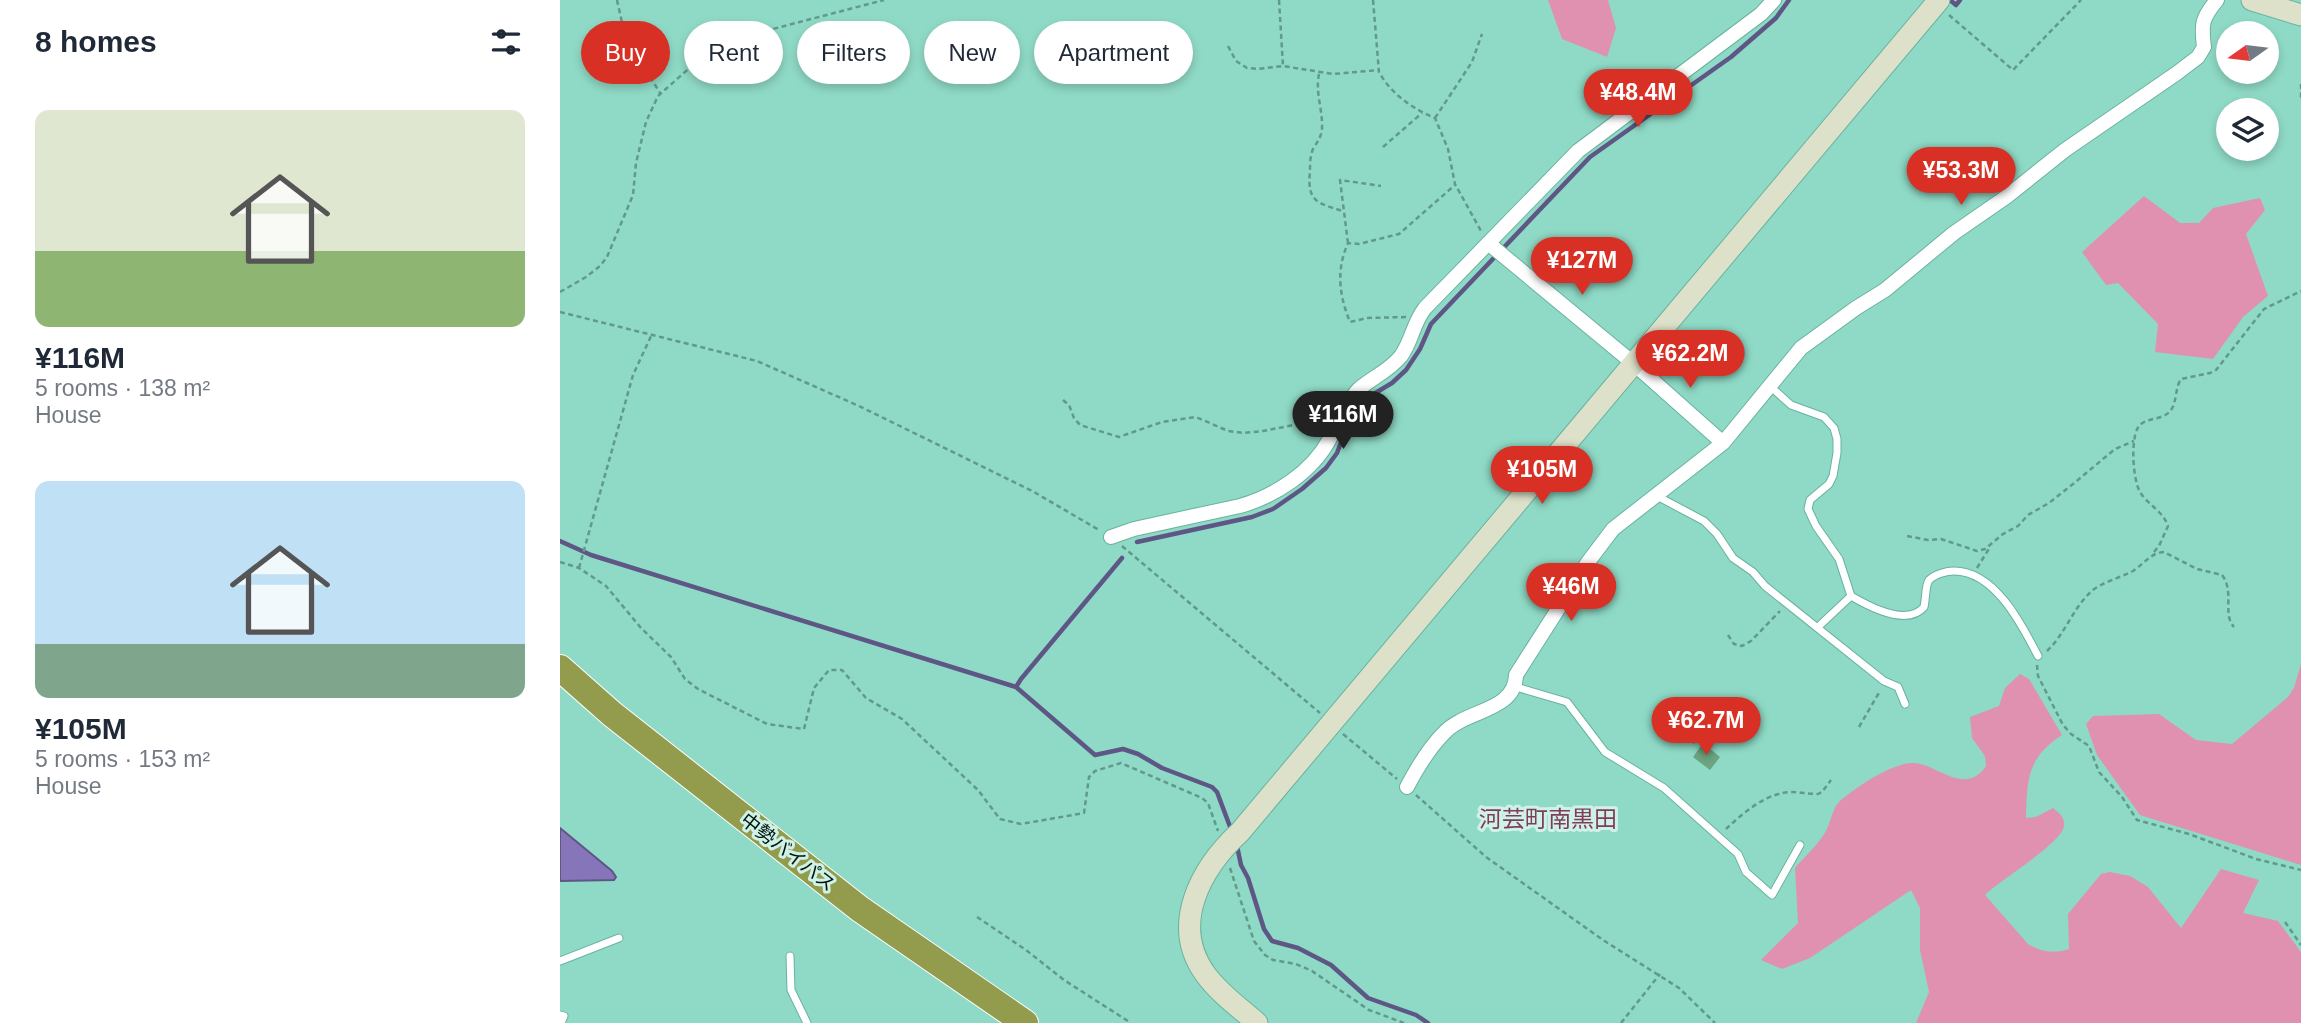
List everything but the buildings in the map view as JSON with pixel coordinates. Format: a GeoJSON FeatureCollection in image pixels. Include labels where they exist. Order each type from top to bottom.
{"type":"FeatureCollection","features":[{"type":"Feature","properties":{"kind":"highway","name":"中勢バイパス"},"geometry":{"type":"LineString","coordinates":[[560,668],[612,714],[860,909],[1025,1023]]}},
{"type":"Feature","properties":{"kind":"street"},"geometry":{"type":"LineString","coordinates":[[1111,537],[1158,523],[1241,506],[1267,496],[1293,479],[1321,452],[1357,390],[1388,370],[1401,355],[1424,308],[1491,245],[1578,151],[1761,14],[1774,0]]}},
{"type":"Feature","properties":{"kind":"street"},"geometry":{"type":"LineString","coordinates":[[1407,787],[1445,731],[1466,716],[1498,704],[1513,693],[1516,675],[1613,529],[1723,443],[1801,348],[1885,290],[1954,233],[2197,57],[2204,47],[2202,24],[2217,0]]}},
{"type":"Feature","properties":{"kind":"street"},"geometry":{"type":"LineString","coordinates":[[2252,0],[2301,15]]}},
{"type":"Feature","properties":{"kind":"street"},"geometry":{"type":"LineString","coordinates":[[1257,1023],[1211,981],[1195,955],[1190,916],[1192,901],[1206,873],[1223,848],[1240,832],[1938,2]]}},
{"type":"Feature","properties":{"kind":"street"},"geometry":{"type":"LineString","coordinates":[[1491,245],[1633,363],[1723,443]]}},
{"type":"Feature","properties":{"kind":"lane"},"geometry":{"type":"LineString","coordinates":[[1771,387],[1791,405],[1824,416],[1834,428],[1837,453],[1833,476],[1829,484],[1810,500],[1808,509],[1816,526],[1839,559],[1851,596],[1889,613],[1914,613],[1924,607],[1928,584],[1934,577],[1949,571],[1973,573],[1986,582],[2005,603],[2028,635],[2038,656]]}},
{"type":"Feature","properties":{"kind":"lane"},"geometry":{"type":"LineString","coordinates":[[1654,495],[1704,522],[1717,534],[1733,558],[1753,572],[1765,586],[1884,681],[1898,687],[1905,704]]}},
{"type":"Feature","properties":{"kind":"lane"},"geometry":{"type":"LineString","coordinates":[[1818,627],[1851,596]]}},
{"type":"Feature","properties":{"kind":"lane"},"geometry":{"type":"LineString","coordinates":[[1516,687],[1567,702],[1605,752],[1664,788],[1738,854],[1746,872],[1772,895],[1800,845]]}},
{"type":"Feature","properties":{"kind":"lane"},"geometry":{"type":"LineString","coordinates":[[560,961],[620,938]]}},
{"type":"Feature","properties":{"kind":"lane"},"geometry":{"type":"LineString","coordinates":[[790,956],[791,990],[807,1023]]}},
{"type":"Feature","properties":{"kind":"lane"},"geometry":{"type":"LineString","coordinates":[[560,1015],[564,1016],[561,1023]]}},
{"type":"Feature","properties":{"kind":"path"},"geometry":{"type":"LineString","coordinates":[[617,0],[625,36],[660,93]]}},
{"type":"Feature","properties":{"kind":"path"},"geometry":{"type":"LineString","coordinates":[[560,292],[600,267],[607,257],[633,195],[636,163],[646,122],[660,93],[704,55],[746,36],[884,0]]}},
{"type":"Feature","properties":{"kind":"path"},"geometry":{"type":"LineString","coordinates":[[1279,0],[1283,66]]}},
{"type":"Feature","properties":{"kind":"path"},"geometry":{"type":"LineString","coordinates":[[1373,0],[1379,69],[1384,81],[1397,95],[1422,113],[1435,118],[1448,149],[1455,184],[1491,245]]}},
{"type":"Feature","properties":{"kind":"path"},"geometry":{"type":"LineString","coordinates":[[1938,2],[2013,70],[2081,0]]}},
{"type":"Feature","properties":{"kind":"path"},"geometry":{"type":"LineString","coordinates":[[1435,118],[1472,62],[1482,34]]}},
{"type":"Feature","properties":{"kind":"path"},"geometry":{"type":"LineString","coordinates":[[1228,46],[1236,61],[1247,68],[1283,66],[1319,73],[1379,69]]}},
{"type":"Feature","properties":{"kind":"path"},"geometry":{"type":"LineString","coordinates":[[1319,73],[1316,86],[1322,127],[1321,136],[1311,154],[1308,189],[1321,204],[1343,211]]}},
{"type":"Feature","properties":{"kind":"path"},"geometry":{"type":"LineString","coordinates":[[2301,84],[2301,98]]}},
{"type":"Feature","properties":{"kind":"path"},"geometry":{"type":"LineString","coordinates":[[1383,146],[1422,113]]}},
{"type":"Feature","properties":{"kind":"path"},"geometry":{"type":"LineString","coordinates":[[1381,186],[1340,180],[1348,243],[1343,254],[1339,284],[1350,322],[1395,316],[1416,320]]}},
{"type":"Feature","properties":{"kind":"path"},"geometry":{"type":"LineString","coordinates":[[1348,243],[1359,244],[1399,234],[1455,184]]}},
{"type":"Feature","properties":{"kind":"path"},"geometry":{"type":"LineString","coordinates":[[2301,291],[2264,309],[2216,370],[2181,379],[2171,410],[2162,417],[2141,424],[2134,441],[2134,467],[2138,490],[2164,517],[2168,526],[2152,555],[2132,572],[2094,590],[2077,607],[2053,646],[2038,656],[2038,676],[2063,725],[2089,746],[2099,772],[2122,797],[2137,820],[2189,834],[2256,859],[2301,870]]}},
{"type":"Feature","properties":{"kind":"path"},"geometry":{"type":"LineString","coordinates":[[560,312],[757,360],[1034,492],[1111,537],[1486,857],[1603,940],[1660,974],[1685,993],[1715,1023]]}},
{"type":"Feature","properties":{"kind":"path"},"geometry":{"type":"LineString","coordinates":[[579,568],[633,375],[652,334]]}},
{"type":"Feature","properties":{"kind":"path"},"geometry":{"type":"LineString","coordinates":[[1063,400],[1069,405],[1080,425],[1119,437],[1162,422],[1196,417],[1228,430],[1244,433],[1313,420],[1343,397],[1357,390]]}},
{"type":"Feature","properties":{"kind":"path"},"geometry":{"type":"LineString","coordinates":[[1973,573],[1990,547],[2003,534],[2049,503],[2115,449],[2134,441]]}},
{"type":"Feature","properties":{"kind":"path"},"geometry":{"type":"LineString","coordinates":[[1907,536],[1928,540],[1941,539],[1977,551],[1990,547]]}},
{"type":"Feature","properties":{"kind":"path"},"geometry":{"type":"LineString","coordinates":[[2152,555],[2164,552],[2197,569],[2222,575],[2230,593],[2229,618],[2234,627]]}},
{"type":"Feature","properties":{"kind":"path"},"geometry":{"type":"LineString","coordinates":[[560,562],[579,568],[606,586],[671,657],[685,679],[749,717],[767,724],[804,729],[814,688],[829,670],[842,670],[866,698],[902,719],[978,790],[1000,819],[1010,823],[1029,823],[1084,813],[1089,777],[1095,771],[1121,763],[1202,798],[1208,803],[1254,941],[1265,955],[1273,960],[1296,964],[1312,971],[1369,1010],[1404,1023]]}},
{"type":"Feature","properties":{"kind":"path"},"geometry":{"type":"LineString","coordinates":[[1728,635],[1737,647],[1751,641],[1785,603]]}},
{"type":"Feature","properties":{"kind":"path"},"geometry":{"type":"LineString","coordinates":[[1859,727],[1884,681]]}},
{"type":"Feature","properties":{"kind":"path"},"geometry":{"type":"LineString","coordinates":[[1718,836],[1738,818],[1773,795],[1795,792],[1822,793],[1831,780]]}},
{"type":"Feature","properties":{"kind":"path"},"geometry":{"type":"LineString","coordinates":[[978,917],[1064,980],[1131,1023]]}},
{"type":"Feature","properties":{"kind":"path"},"geometry":{"type":"LineString","coordinates":[[2285,922],[2301,945]]}},
{"type":"Feature","properties":{"kind":"path"},"geometry":{"type":"LineString","coordinates":[[1621,1023],[1660,974]]}},
{"type":"Feature","properties":{"kind":"shaded area"},"geometry":{"type":"Polygon","coordinates":[[[1548,0],[1608,0],[1616,28],[1607,57],[1562,39],[1548,0]]]}},
{"type":"Feature","properties":{"kind":"shaded area"},"geometry":{"type":"Polygon","coordinates":[[[2144,196],[2180,223],[2199,223],[2213,208],[2260,198],[2265,210],[2246,234],[2268,296],[2243,317],[2213,359],[2155,352],[2158,324],[2118,283],[2106,285],[2082,252],[2144,196]]]}},
{"type":"Feature","properties":{"kind":"shaded area"},"geometry":{"type":"Polygon","coordinates":[[[2301,664],[2301,865],[2140,815],[2097,755],[2086,724],[2093,716],[2159,714],[2196,740],[2232,744],[2288,697],[2294,688],[2301,664]]]}},
{"type":"Feature","properties":{"kind":"shaded area"},"geometry":{"type":"Polygon","coordinates":[[[2020,674],[2029,679],[2062,735],[2035,761],[2027,792],[2026,818],[2036,817],[2053,808],[2063,818],[2064,826],[2061,833],[2042,852],[1985,895],[2028,944],[2053,952],[2069,949],[2068,914],[2101,874],[2110,872],[2130,876],[2148,887],[2181,928],[2221,869],[2259,880],[2243,913],[2278,921],[2301,952],[2301,1023],[1916,1023],[1929,992],[1920,950],[1920,908],[1911,890],[1810,958],[1782,969],[1761,960],[1798,923],[1795,868],[1823,836],[1839,802],[1874,777],[1905,764],[1923,765],[1960,779],[1978,775],[1986,766],[1985,756],[1972,738],[1970,717],[1999,706],[2005,688],[2020,674]]]}},
{"type":"Feature","properties":{"kind":"shaded area"},"geometry":{"type":"Polygon","coordinates":[[[560,828],[612,871],[616,877],[614,880],[560,881],[560,828]]]}},
{"type":"Feature","properties":{"kind":"waterway"},"geometry":{"type":"LineString","coordinates":[[1137,542],[1252,517],[1273,509],[1302,489],[1326,468],[1337,453],[1348,424],[1372,395],[1392,383],[1406,370],[1420,349],[1431,324],[1590,157],[1731,57],[1776,18],[1789,0]]}},
{"type":"Feature","properties":{"kind":"waterway"},"geometry":{"type":"LineString","coordinates":[[1950,0],[1956,5],[1960,0]]}},
{"type":"Feature","properties":{"kind":"waterway"},"geometry":{"type":"LineString","coordinates":[[560,541],[591,555],[1016,687],[1095,755],[1123,749],[1162,768],[1212,787],[1217,792],[1232,832]]}},
{"type":"Feature","properties":{"kind":"waterway"},"geometry":{"type":"LineString","coordinates":[[1016,687],[1122,558]]}},
{"type":"Feature","properties":{"kind":"waterway"},"geometry":{"type":"LineString","coordinates":[[1237,846],[1264,929],[1272,941],[1298,948],[1331,965],[1368,998],[1416,1015],[1428,1023]]}},
{"type":"Feature","properties":{"kind":"district","name":"河芸町南黒田"},"geometry":{"type":"Point","coordinates":[1548,819]}}]}
